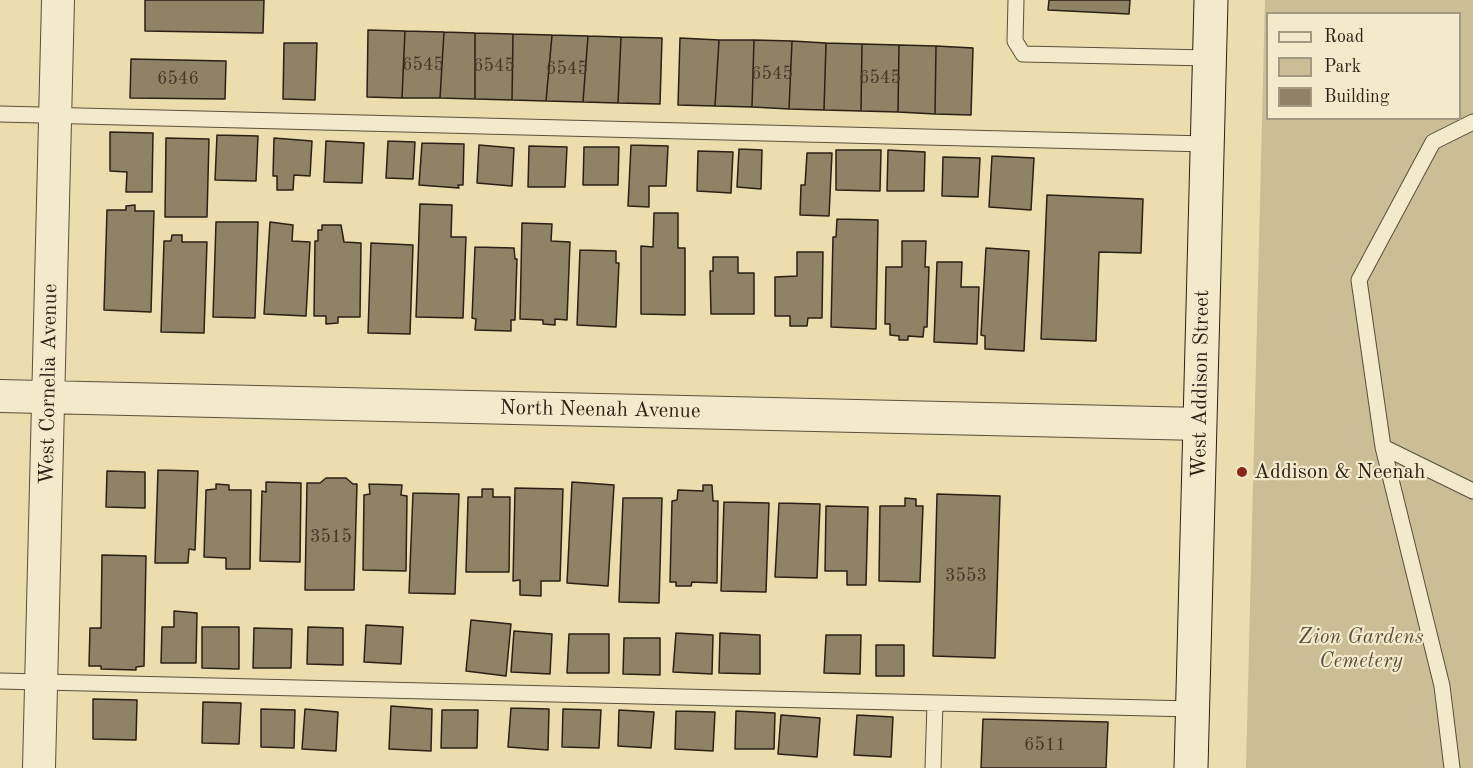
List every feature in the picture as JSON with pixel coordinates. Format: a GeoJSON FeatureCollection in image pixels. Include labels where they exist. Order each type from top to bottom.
{"type":"FeatureCollection","features":[{"type":"Feature","properties":{"kind":"street","name":"West Cornelia Avenue"},"geometry":{"type":"LineString","coordinates":[[39,768],[58,0]]}},
{"type":"Feature","properties":{"kind":"street","name":"West Addison Street"},"geometry":{"type":"LineString","coordinates":[[1191,768],[1211,0]]}},
{"type":"Feature","properties":{"kind":"street","name":"North Neenah Avenue"},"geometry":{"type":"LineString","coordinates":[[0,396],[1200,424]]}},
{"type":"Feature","properties":{"kind":"lane"},"geometry":{"type":"LineString","coordinates":[[1016,0],[1015,41],[1023,54],[1209,58]]}},
{"type":"Feature","properties":{"kind":"lane"},"geometry":{"type":"LineString","coordinates":[[0,114],[1207,144]]}},
{"type":"Feature","properties":{"kind":"lane"},"geometry":{"type":"LineString","coordinates":[[1452,768],[1442,687],[1383,447],[1359,280],[1433,142],[1473,122]]}},
{"type":"Feature","properties":{"kind":"lane"},"geometry":{"type":"LineString","coordinates":[[1383,447],[1473,491]]}},
{"type":"Feature","properties":{"kind":"lane"},"geometry":{"type":"LineString","coordinates":[[0,681],[1193,709]]}},
{"type":"Feature","properties":{"kind":"lane"},"geometry":{"type":"LineString","coordinates":[[933,768],[935,703]]}},
{"type":"Feature","properties":{"kind":"green space","name":"Zion Gardens Cemetery"},"geometry":{"type":"Polygon","coordinates":[[[1265,0],[1473,0],[1473,768],[1246,768],[1265,0]]]}},
{"type":"Feature","properties":{"kind":"building"},"geometry":{"type":"Polygon","coordinates":[[[145,0],[264,0],[263,33],[145,31],[145,0]]]}},
{"type":"Feature","properties":{"kind":"building"},"geometry":{"type":"Polygon","coordinates":[[[1049,0],[1130,0],[1129,14],[1048,10],[1049,0]]]}},
{"type":"Feature","properties":{"kind":"building"},"geometry":{"type":"Polygon","coordinates":[[[368,30],[405,31],[402,98],[367,97],[368,30]]]}},
{"type":"Feature","properties":{"kind":"building"},"geometry":{"type":"Polygon","coordinates":[[[405,31],[444,32],[440,98],[402,98],[405,31]]]}},
{"type":"Feature","properties":{"kind":"building"},"geometry":{"type":"Polygon","coordinates":[[[444,32],[475,33],[475,99],[440,98],[444,32]]]}},
{"type":"Feature","properties":{"kind":"building"},"geometry":{"type":"Polygon","coordinates":[[[475,33],[513,34],[512,100],[475,99],[475,33]]]}},
{"type":"Feature","properties":{"kind":"building"},"geometry":{"type":"Polygon","coordinates":[[[513,34],[552,35],[546,101],[512,100],[513,34]]]}},
{"type":"Feature","properties":{"kind":"building"},"geometry":{"type":"Polygon","coordinates":[[[552,35],[588,36],[583,102],[546,101],[552,35]]]}},
{"type":"Feature","properties":{"kind":"building"},"geometry":{"type":"Polygon","coordinates":[[[588,36],[621,37],[618,103],[583,102],[588,36]]]}},
{"type":"Feature","properties":{"kind":"building"},"geometry":{"type":"Polygon","coordinates":[[[621,37],[662,38],[660,104],[618,103],[621,37]]]}},
{"type":"Feature","properties":{"kind":"building"},"geometry":{"type":"Polygon","coordinates":[[[680,38],[719,40],[715,106],[678,105],[680,38]]]}},
{"type":"Feature","properties":{"kind":"building"},"geometry":{"type":"Polygon","coordinates":[[[719,40],[754,40],[752,107],[715,106],[719,40]]]}},
{"type":"Feature","properties":{"kind":"building"},"geometry":{"type":"Polygon","coordinates":[[[754,40],[792,41],[789,109],[752,107],[754,40]]]}},
{"type":"Feature","properties":{"kind":"building"},"geometry":{"type":"Polygon","coordinates":[[[792,41],[826,43],[824,110],[789,109],[792,41]]]}},
{"type":"Feature","properties":{"kind":"building"},"geometry":{"type":"Polygon","coordinates":[[[284,43],[317,43],[315,100],[283,99],[284,43]]]}},
{"type":"Feature","properties":{"kind":"building"},"geometry":{"type":"Polygon","coordinates":[[[826,43],[862,44],[861,111],[824,110],[826,43]]]}},
{"type":"Feature","properties":{"kind":"building"},"geometry":{"type":"Polygon","coordinates":[[[862,44],[899,45],[898,112],[861,111],[862,44]]]}},
{"type":"Feature","properties":{"kind":"building"},"geometry":{"type":"Polygon","coordinates":[[[899,45],[936,46],[935,114],[898,112],[899,45]]]}},
{"type":"Feature","properties":{"kind":"building"},"geometry":{"type":"Polygon","coordinates":[[[936,46],[973,48],[971,115],[935,114],[936,46]]]}},
{"type":"Feature","properties":{"kind":"building"},"geometry":{"type":"Polygon","coordinates":[[[131,59],[226,61],[225,99],[130,98],[131,59]]]}},
{"type":"Feature","properties":{"kind":"building"},"geometry":{"type":"Polygon","coordinates":[[[110,132],[153,133],[152,192],[126,192],[127,172],[110,171],[110,132]]]}},
{"type":"Feature","properties":{"kind":"building"},"geometry":{"type":"Polygon","coordinates":[[[217,135],[258,136],[256,181],[215,180],[217,135]]]}},
{"type":"Feature","properties":{"kind":"building"},"geometry":{"type":"Polygon","coordinates":[[[166,138],[209,139],[207,217],[165,217],[166,138]]]}},
{"type":"Feature","properties":{"kind":"building"},"geometry":{"type":"Polygon","coordinates":[[[274,138],[312,141],[310,176],[294,175],[293,190],[277,190],[277,176],[273,176],[274,138]]]}},
{"type":"Feature","properties":{"kind":"building"},"geometry":{"type":"Polygon","coordinates":[[[326,141],[364,143],[362,183],[324,182],[326,141]]]}},
{"type":"Feature","properties":{"kind":"building"},"geometry":{"type":"Polygon","coordinates":[[[388,141],[415,142],[413,179],[386,178],[388,141]]]}},
{"type":"Feature","properties":{"kind":"building"},"geometry":{"type":"Polygon","coordinates":[[[422,143],[464,144],[463,185],[458,185],[459,188],[419,185],[422,143]]]}},
{"type":"Feature","properties":{"kind":"building"},"geometry":{"type":"Polygon","coordinates":[[[479,145],[514,148],[512,186],[477,183],[479,145]]]}},
{"type":"Feature","properties":{"kind":"building"},"geometry":{"type":"Polygon","coordinates":[[[631,145],[668,146],[666,186],[649,186],[649,207],[628,206],[631,145]]]}},
{"type":"Feature","properties":{"kind":"building"},"geometry":{"type":"Polygon","coordinates":[[[529,146],[567,147],[565,187],[528,187],[529,146]]]}},
{"type":"Feature","properties":{"kind":"building"},"geometry":{"type":"Polygon","coordinates":[[[584,147],[619,147],[618,185],[583,185],[584,147]]]}},
{"type":"Feature","properties":{"kind":"building"},"geometry":{"type":"Polygon","coordinates":[[[739,149],[762,150],[761,189],[737,187],[739,149]]]}},
{"type":"Feature","properties":{"kind":"building"},"geometry":{"type":"Polygon","coordinates":[[[836,150],[881,150],[880,191],[836,190],[836,150]]]}},
{"type":"Feature","properties":{"kind":"building"},"geometry":{"type":"Polygon","coordinates":[[[888,150],[925,152],[924,191],[887,191],[888,150]]]}},
{"type":"Feature","properties":{"kind":"building"},"geometry":{"type":"Polygon","coordinates":[[[698,151],[733,152],[731,193],[697,191],[698,151]]]}},
{"type":"Feature","properties":{"kind":"building"},"geometry":{"type":"Polygon","coordinates":[[[807,153],[832,153],[829,216],[800,215],[801,185],[805,185],[807,153]]]}},
{"type":"Feature","properties":{"kind":"building"},"geometry":{"type":"Polygon","coordinates":[[[992,156],[1034,158],[1031,210],[989,207],[992,156]]]}},
{"type":"Feature","properties":{"kind":"building"},"geometry":{"type":"Polygon","coordinates":[[[943,157],[980,158],[978,197],[942,196],[943,157]]]}},
{"type":"Feature","properties":{"kind":"building"},"geometry":{"type":"Polygon","coordinates":[[[1047,195],[1143,199],[1141,253],[1099,252],[1096,341],[1041,339],[1047,195]]]}},
{"type":"Feature","properties":{"kind":"building"},"geometry":{"type":"Polygon","coordinates":[[[420,204],[452,205],[451,237],[466,237],[463,318],[416,317],[420,204]]]}},
{"type":"Feature","properties":{"kind":"building"},"geometry":{"type":"Polygon","coordinates":[[[135,205],[135,211],[154,211],[151,312],[104,310],[107,210],[126,210],[126,206],[135,205]]]}},
{"type":"Feature","properties":{"kind":"building"},"geometry":{"type":"Polygon","coordinates":[[[654,213],[678,213],[678,248],[685,248],[685,315],[641,314],[641,246],[653,247],[654,213]]]}},
{"type":"Feature","properties":{"kind":"building"},"geometry":{"type":"Polygon","coordinates":[[[837,219],[878,220],[876,329],[831,327],[833,237],[836,237],[837,219]]]}},
{"type":"Feature","properties":{"kind":"building"},"geometry":{"type":"Polygon","coordinates":[[[216,222],[258,222],[255,318],[213,317],[216,222]]]}},
{"type":"Feature","properties":{"kind":"building"},"geometry":{"type":"Polygon","coordinates":[[[270,222],[293,225],[292,241],[310,242],[306,316],[264,314],[270,222]]]}},
{"type":"Feature","properties":{"kind":"building"},"geometry":{"type":"Polygon","coordinates":[[[522,223],[552,224],[551,241],[570,242],[567,320],[555,319],[555,325],[543,324],[543,320],[520,319],[522,223]]]}},
{"type":"Feature","properties":{"kind":"building"},"geometry":{"type":"Polygon","coordinates":[[[322,225],[341,225],[344,242],[361,243],[360,317],[338,317],[338,323],[326,324],[326,316],[314,316],[315,241],[318,241],[318,230],[322,230],[322,225]]]}},
{"type":"Feature","properties":{"kind":"building"},"geometry":{"type":"Polygon","coordinates":[[[172,235],[182,235],[182,242],[207,242],[204,333],[161,332],[164,241],[171,241],[172,235]]]}},
{"type":"Feature","properties":{"kind":"building"},"geometry":{"type":"Polygon","coordinates":[[[902,241],[926,241],[925,267],[929,267],[927,327],[924,327],[923,337],[908,336],[908,340],[899,340],[899,336],[890,335],[890,324],[885,324],[886,267],[902,267],[902,241]]]}},
{"type":"Feature","properties":{"kind":"building"},"geometry":{"type":"Polygon","coordinates":[[[371,243],[413,245],[410,334],[368,333],[371,243]]]}},
{"type":"Feature","properties":{"kind":"building"},"geometry":{"type":"Polygon","coordinates":[[[475,247],[514,248],[515,259],[517,259],[515,320],[511,320],[511,331],[475,330],[476,319],[472,318],[475,247]]]}},
{"type":"Feature","properties":{"kind":"building"},"geometry":{"type":"Polygon","coordinates":[[[986,248],[1029,251],[1024,351],[985,349],[985,336],[981,335],[986,248]]]}},
{"type":"Feature","properties":{"kind":"building"},"geometry":{"type":"Polygon","coordinates":[[[580,250],[616,251],[616,263],[619,263],[616,327],[577,325],[580,250]]]}},
{"type":"Feature","properties":{"kind":"building"},"geometry":{"type":"Polygon","coordinates":[[[797,252],[823,252],[822,318],[808,318],[807,326],[790,326],[790,316],[775,316],[775,277],[797,276],[797,252]]]}},
{"type":"Feature","properties":{"kind":"building"},"geometry":{"type":"Polygon","coordinates":[[[713,257],[738,257],[738,273],[754,273],[754,314],[711,314],[710,271],[713,271],[713,257]]]}},
{"type":"Feature","properties":{"kind":"building"},"geometry":{"type":"Polygon","coordinates":[[[937,262],[962,262],[961,287],[979,287],[977,344],[934,342],[937,262]]]}},
{"type":"Feature","properties":{"kind":"building"},"geometry":{"type":"Polygon","coordinates":[[[158,470],[198,471],[195,550],[189,549],[188,563],[155,563],[158,470]]]}},
{"type":"Feature","properties":{"kind":"building"},"geometry":{"type":"Polygon","coordinates":[[[107,471],[145,472],[145,508],[106,507],[107,471]]]}},
{"type":"Feature","properties":{"kind":"building"},"geometry":{"type":"Polygon","coordinates":[[[326,478],[346,478],[353,484],[357,484],[354,590],[305,590],[307,483],[320,483],[326,478]]]}},
{"type":"Feature","properties":{"kind":"building"},"geometry":{"type":"Polygon","coordinates":[[[266,482],[301,483],[300,562],[260,561],[262,491],[266,492],[266,482]]]}},
{"type":"Feature","properties":{"kind":"building"},"geometry":{"type":"Polygon","coordinates":[[[572,482],[614,485],[608,586],[567,583],[572,482]]]}},
{"type":"Feature","properties":{"kind":"building"},"geometry":{"type":"Polygon","coordinates":[[[216,484],[229,485],[229,490],[251,490],[250,569],[226,569],[226,558],[204,557],[206,490],[216,489],[216,484]]]}},
{"type":"Feature","properties":{"kind":"building"},"geometry":{"type":"Polygon","coordinates":[[[369,484],[402,485],[401,495],[407,496],[406,571],[363,570],[364,495],[370,494],[369,484]]]}},
{"type":"Feature","properties":{"kind":"building"},"geometry":{"type":"Polygon","coordinates":[[[703,485],[712,485],[713,501],[718,501],[717,583],[692,582],[691,586],[676,586],[676,582],[670,582],[672,501],[677,500],[678,490],[703,491],[703,485]]]}},
{"type":"Feature","properties":{"kind":"building"},"geometry":{"type":"Polygon","coordinates":[[[515,488],[563,489],[560,581],[541,581],[541,596],[520,595],[520,580],[513,581],[515,488]]]}},
{"type":"Feature","properties":{"kind":"building"},"geometry":{"type":"Polygon","coordinates":[[[482,489],[493,489],[493,497],[510,497],[509,572],[466,572],[468,497],[482,497],[482,489]]]}},
{"type":"Feature","properties":{"kind":"building"},"geometry":{"type":"Polygon","coordinates":[[[413,493],[459,494],[455,594],[409,593],[413,493]]]}},
{"type":"Feature","properties":{"kind":"building"},"geometry":{"type":"Polygon","coordinates":[[[937,494],[1000,496],[995,658],[933,656],[937,494]]]}},
{"type":"Feature","properties":{"kind":"building"},"geometry":{"type":"Polygon","coordinates":[[[623,498],[662,498],[659,603],[619,602],[623,498]]]}},
{"type":"Feature","properties":{"kind":"building"},"geometry":{"type":"Polygon","coordinates":[[[905,498],[916,499],[916,506],[923,506],[920,582],[879,581],[880,506],[905,506],[905,498]]]}},
{"type":"Feature","properties":{"kind":"building"},"geometry":{"type":"Polygon","coordinates":[[[724,502],[769,503],[766,592],[721,591],[724,502]]]}},
{"type":"Feature","properties":{"kind":"building"},"geometry":{"type":"Polygon","coordinates":[[[779,503],[820,504],[817,578],[775,577],[779,503]]]}},
{"type":"Feature","properties":{"kind":"building"},"geometry":{"type":"Polygon","coordinates":[[[826,506],[868,507],[866,585],[847,585],[847,571],[825,571],[826,506]]]}},
{"type":"Feature","properties":{"kind":"building"},"geometry":{"type":"Polygon","coordinates":[[[102,555],[146,556],[144,666],[136,667],[136,670],[101,669],[101,666],[89,666],[90,628],[101,628],[102,555]]]}},
{"type":"Feature","properties":{"kind":"building"},"geometry":{"type":"Polygon","coordinates":[[[174,611],[197,613],[196,663],[161,663],[162,627],[174,627],[174,611]]]}},
{"type":"Feature","properties":{"kind":"building"},"geometry":{"type":"Polygon","coordinates":[[[471,620],[511,624],[506,676],[466,671],[471,620]]]}},
{"type":"Feature","properties":{"kind":"building"},"geometry":{"type":"Polygon","coordinates":[[[366,625],[403,627],[401,664],[364,662],[366,625]]]}},
{"type":"Feature","properties":{"kind":"building"},"geometry":{"type":"Polygon","coordinates":[[[202,627],[239,627],[239,669],[202,668],[202,627]]]}},
{"type":"Feature","properties":{"kind":"building"},"geometry":{"type":"Polygon","coordinates":[[[308,627],[343,628],[343,665],[307,664],[308,627]]]}},
{"type":"Feature","properties":{"kind":"building"},"geometry":{"type":"Polygon","coordinates":[[[254,628],[292,629],[291,668],[253,668],[254,628]]]}},
{"type":"Feature","properties":{"kind":"building"},"geometry":{"type":"Polygon","coordinates":[[[514,631],[552,634],[550,674],[511,672],[514,631]]]}},
{"type":"Feature","properties":{"kind":"building"},"geometry":{"type":"Polygon","coordinates":[[[676,633],[713,635],[712,674],[673,672],[676,633]]]}},
{"type":"Feature","properties":{"kind":"building"},"geometry":{"type":"Polygon","coordinates":[[[720,633],[760,635],[760,674],[719,673],[720,633]]]}},
{"type":"Feature","properties":{"kind":"building"},"geometry":{"type":"Polygon","coordinates":[[[569,634],[609,634],[609,673],[567,673],[569,634]]]}},
{"type":"Feature","properties":{"kind":"building"},"geometry":{"type":"Polygon","coordinates":[[[826,635],[861,635],[860,674],[824,673],[826,635]]]}},
{"type":"Feature","properties":{"kind":"building"},"geometry":{"type":"Polygon","coordinates":[[[624,638],[660,638],[660,675],[623,674],[624,638]]]}},
{"type":"Feature","properties":{"kind":"building"},"geometry":{"type":"Polygon","coordinates":[[[876,645],[904,645],[904,676],[876,676],[876,645]]]}},
{"type":"Feature","properties":{"kind":"building"},"geometry":{"type":"Polygon","coordinates":[[[93,699],[137,700],[136,740],[93,739],[93,699]]]}},
{"type":"Feature","properties":{"kind":"building"},"geometry":{"type":"Polygon","coordinates":[[[203,702],[241,703],[239,744],[202,743],[203,702]]]}},
{"type":"Feature","properties":{"kind":"building"},"geometry":{"type":"Polygon","coordinates":[[[391,706],[432,709],[431,751],[389,749],[391,706]]]}},
{"type":"Feature","properties":{"kind":"building"},"geometry":{"type":"Polygon","coordinates":[[[511,708],[549,709],[548,750],[508,747],[511,708]]]}},
{"type":"Feature","properties":{"kind":"building"},"geometry":{"type":"Polygon","coordinates":[[[261,709],[295,710],[294,748],[261,747],[261,709]]]}},
{"type":"Feature","properties":{"kind":"building"},"geometry":{"type":"Polygon","coordinates":[[[305,709],[338,712],[336,751],[302,749],[305,709]]]}},
{"type":"Feature","properties":{"kind":"building"},"geometry":{"type":"Polygon","coordinates":[[[563,709],[601,710],[599,748],[562,747],[563,709]]]}},
{"type":"Feature","properties":{"kind":"building"},"geometry":{"type":"Polygon","coordinates":[[[442,710],[478,710],[477,748],[441,748],[442,710]]]}},
{"type":"Feature","properties":{"kind":"building"},"geometry":{"type":"Polygon","coordinates":[[[619,710],[654,712],[651,748],[618,746],[619,710]]]}},
{"type":"Feature","properties":{"kind":"building"},"geometry":{"type":"Polygon","coordinates":[[[676,711],[715,712],[713,751],[675,749],[676,711]]]}},
{"type":"Feature","properties":{"kind":"building"},"geometry":{"type":"Polygon","coordinates":[[[736,711],[775,713],[774,749],[735,749],[736,711]]]}},
{"type":"Feature","properties":{"kind":"building"},"geometry":{"type":"Polygon","coordinates":[[[781,715],[820,718],[817,757],[778,754],[781,715]]]}},
{"type":"Feature","properties":{"kind":"building"},"geometry":{"type":"Polygon","coordinates":[[[857,715],[893,717],[891,757],[854,755],[857,715]]]}},
{"type":"Feature","properties":{"kind":"building"},"geometry":{"type":"Polygon","coordinates":[[[983,719],[1108,722],[1106,768],[981,768],[983,719]]]}},
{"type":"Feature","properties":{"kind":"place","name":"Addison & Neenah"},"geometry":{"type":"Point","coordinates":[1242,472]}}]}
